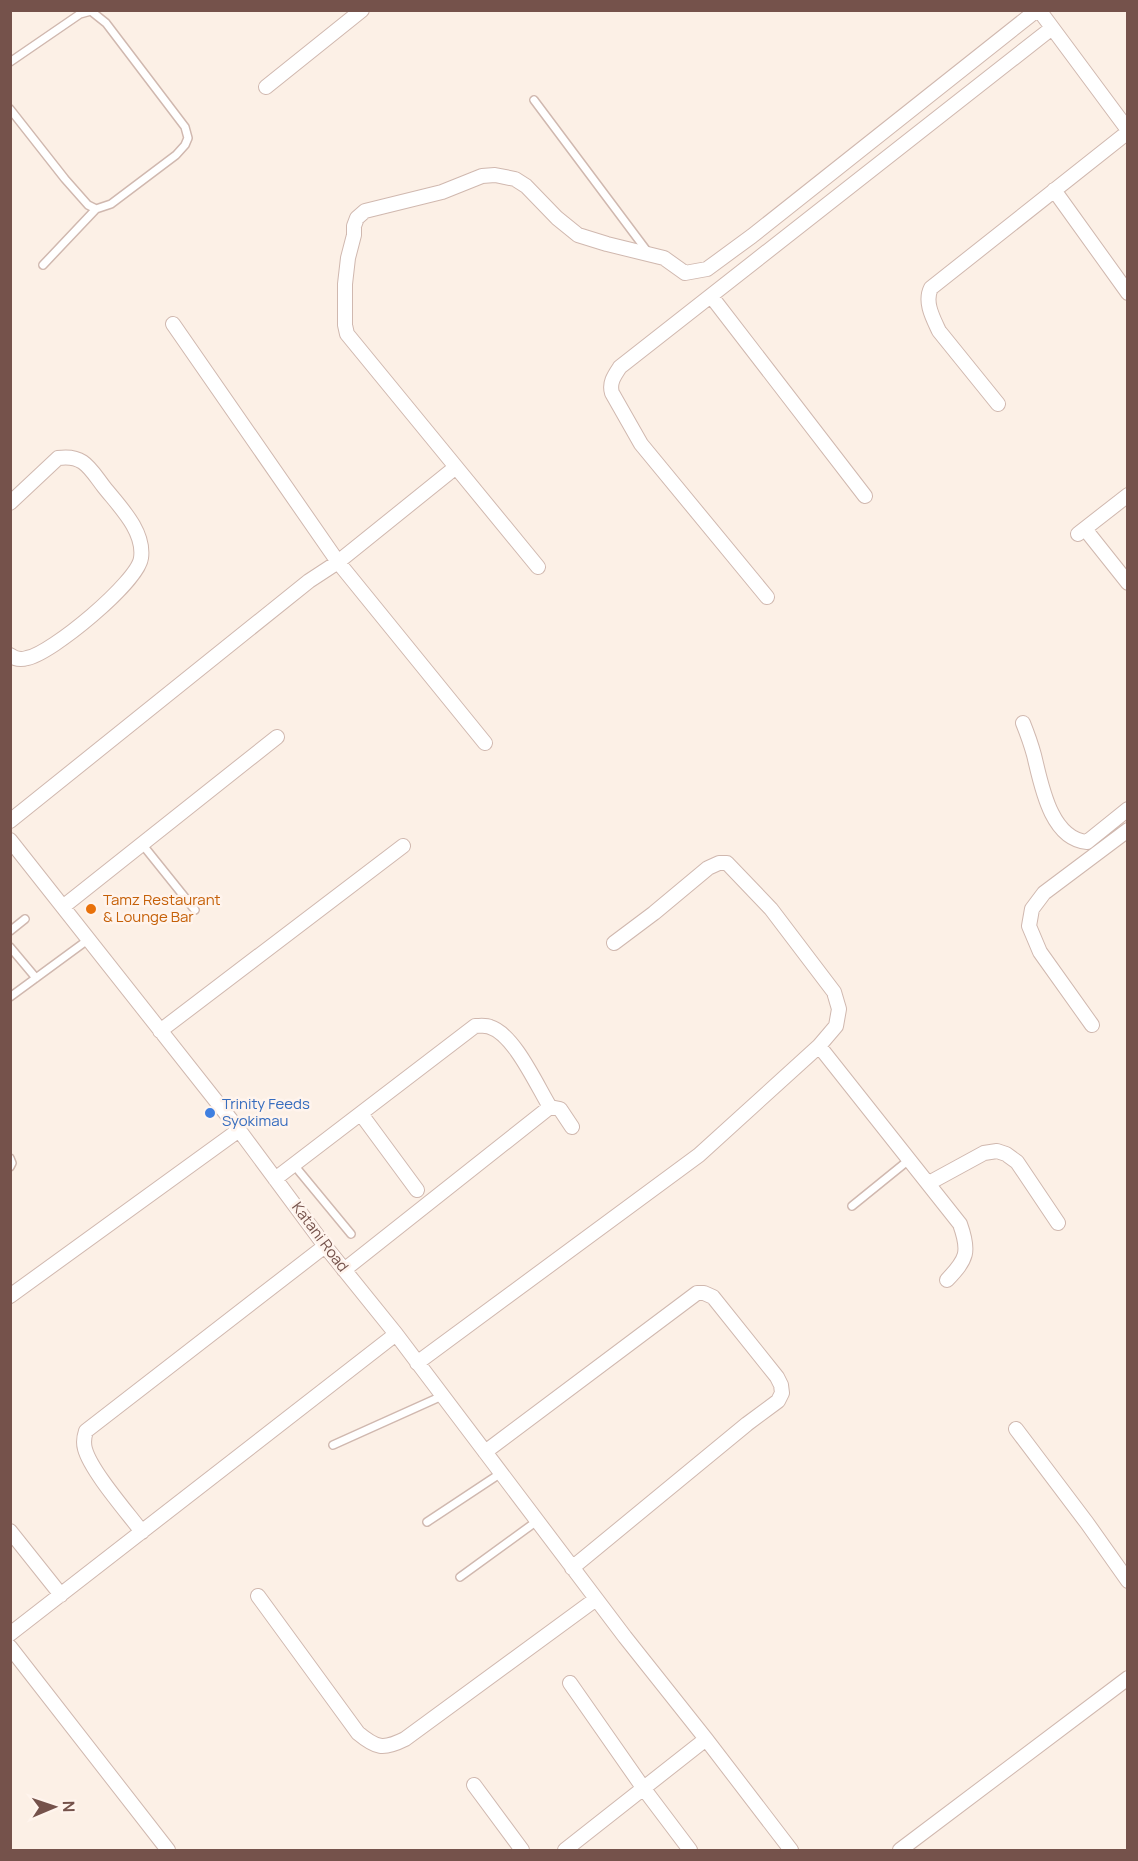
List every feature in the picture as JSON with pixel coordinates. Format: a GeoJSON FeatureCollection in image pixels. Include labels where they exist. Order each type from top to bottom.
{"type":"FeatureCollection","features":[{"type":"Feature","properties":{"kind":"street"},"geometry":{"type":"LineString","coordinates":[[266,87],[362,10]]}},
{"type":"Feature","properties":{"kind":"street"},"geometry":{"type":"LineString","coordinates":[[538,567],[347,334],[345,284],[357,218],[365,211],[442,192],[482,176],[505,176],[526,186],[557,218],[578,234],[607,244],[664,258],[685,273],[707,269],[1038,10],[1128,131],[931,288],[927,294],[939,331],[998,404]]}},
{"type":"Feature","properties":{"kind":"street"},"geometry":{"type":"LineString","coordinates":[[767,597],[642,444],[610,386],[620,368],[1052,28]]}},
{"type":"Feature","properties":{"kind":"street"},"geometry":{"type":"LineString","coordinates":[[1054,190],[1128,293]]}},
{"type":"Feature","properties":{"kind":"street"},"geometry":{"type":"LineString","coordinates":[[711,296],[865,496]]}},
{"type":"Feature","properties":{"kind":"street"},"geometry":{"type":"LineString","coordinates":[[173,324],[338,562],[485,743]]}},
{"type":"Feature","properties":{"kind":"street"},"geometry":{"type":"LineString","coordinates":[[10,503],[58,459],[69,457],[83,460],[129,518],[141,543],[141,560],[130,580],[79,627],[30,658],[13,658],[10,654]]}},
{"type":"Feature","properties":{"kind":"street"},"geometry":{"type":"LineString","coordinates":[[10,821],[309,581],[338,562],[456,467]]}},
{"type":"Feature","properties":{"kind":"street"},"geometry":{"type":"LineString","coordinates":[[1128,495],[1082,531],[1128,583]]}},
{"type":"Feature","properties":{"kind":"street"},"geometry":{"type":"LineString","coordinates":[[1023,723],[1034,754],[1040,785],[1051,812],[1070,836],[1077,841],[1087,842],[1128,809]]}},
{"type":"Feature","properties":{"kind":"street"},"geometry":{"type":"LineString","coordinates":[[64,906],[277,737]]}},
{"type":"Feature","properties":{"kind":"street"},"geometry":{"type":"LineString","coordinates":[[1092,1025],[1040,952],[1029,926],[1032,909],[1044,893],[1128,830]]}},
{"type":"Feature","properties":{"kind":"street","name":"Katani Road"},"geometry":{"type":"LineString","coordinates":[[10,840],[239,1130],[325,1246],[396,1334],[572,1568],[791,1851]]}},
{"type":"Feature","properties":{"kind":"street"},"geometry":{"type":"LineString","coordinates":[[160,1031],[403,846]]}},
{"type":"Feature","properties":{"kind":"street"},"geometry":{"type":"LineString","coordinates":[[417,1363],[699,1155],[819,1046],[836,1026],[839,1009],[834,992],[771,909],[727,862],[708,868],[614,943]]}},
{"type":"Feature","properties":{"kind":"street"},"geometry":{"type":"LineString","coordinates":[[276,1179],[475,1026],[489,1026],[501,1032],[511,1043],[550,1107],[560,1109],[572,1128]]}},
{"type":"Feature","properties":{"kind":"street"},"geometry":{"type":"LineString","coordinates":[[819,1046],[960,1224],[966,1242],[966,1252],[963,1264],[947,1280]]}},
{"type":"Feature","properties":{"kind":"street"},"geometry":{"type":"LineString","coordinates":[[344,1270],[550,1107]]}},
{"type":"Feature","properties":{"kind":"street"},"geometry":{"type":"LineString","coordinates":[[361,1114],[417,1190]]}},
{"type":"Feature","properties":{"kind":"street"},"geometry":{"type":"LineString","coordinates":[[10,1296],[239,1130]]}},
{"type":"Feature","properties":{"kind":"street"},"geometry":{"type":"LineString","coordinates":[[929,1183],[984,1153],[996,1151],[1006,1154],[1017,1161],[1058,1223]]}},
{"type":"Feature","properties":{"kind":"street"},"geometry":{"type":"LineString","coordinates":[[142,1532],[94,1468],[85,1451],[83,1439],[86,1431],[325,1246]]}},
{"type":"Feature","properties":{"kind":"street"},"geometry":{"type":"LineString","coordinates":[[485,1452],[697,1293],[713,1297],[777,1377],[782,1393],[778,1401],[572,1568]]}},
{"type":"Feature","properties":{"kind":"street"},"geometry":{"type":"LineString","coordinates":[[10,1634],[396,1334]]}},
{"type":"Feature","properties":{"kind":"street"},"geometry":{"type":"LineString","coordinates":[[1016,1429],[1128,1581]]}},
{"type":"Feature","properties":{"kind":"street"},"geometry":{"type":"LineString","coordinates":[[10,1531],[61,1595]]}},
{"type":"Feature","properties":{"kind":"street"},"geometry":{"type":"LineString","coordinates":[[258,1596],[358,1733],[371,1744],[379,1747],[392,1745],[405,1739],[596,1599]]}},
{"type":"Feature","properties":{"kind":"street"},"geometry":{"type":"LineString","coordinates":[[10,1647],[168,1851]]}},
{"type":"Feature","properties":{"kind":"street"},"geometry":{"type":"LineString","coordinates":[[900,1851],[1128,1678]]}},
{"type":"Feature","properties":{"kind":"street"},"geometry":{"type":"LineString","coordinates":[[570,1683],[690,1851]]}},
{"type":"Feature","properties":{"kind":"street"},"geometry":{"type":"LineString","coordinates":[[565,1851],[706,1739]]}},
{"type":"Feature","properties":{"kind":"street"},"geometry":{"type":"LineString","coordinates":[[474,1785],[522,1851]]}},
{"type":"Feature","properties":{"kind":"lane"},"geometry":{"type":"LineString","coordinates":[[10,62],[80,14],[91,11],[106,23],[185,127],[187,141],[176,155],[111,204],[96,208],[88,206],[10,109]]}},
{"type":"Feature","properties":{"kind":"lane"},"geometry":{"type":"LineString","coordinates":[[534,100],[649,254]]}},
{"type":"Feature","properties":{"kind":"lane"},"geometry":{"type":"LineString","coordinates":[[43,265],[96,208]]}},
{"type":"Feature","properties":{"kind":"lane"},"geometry":{"type":"LineString","coordinates":[[142,844],[195,910]]}},
{"type":"Feature","properties":{"kind":"lane"},"geometry":{"type":"LineString","coordinates":[[10,931],[25,919]]}},
{"type":"Feature","properties":{"kind":"lane"},"geometry":{"type":"LineString","coordinates":[[10,997],[89,939]]}},
{"type":"Feature","properties":{"kind":"lane"},"geometry":{"type":"LineString","coordinates":[[10,947],[36,978]]}},
{"type":"Feature","properties":{"kind":"lane"},"geometry":{"type":"LineString","coordinates":[[10,1158],[12,1163],[10,1167]]}},
{"type":"Feature","properties":{"kind":"lane"},"geometry":{"type":"LineString","coordinates":[[852,1206],[910,1159]]}},
{"type":"Feature","properties":{"kind":"lane"},"geometry":{"type":"LineString","coordinates":[[294,1165],[351,1234]]}},
{"type":"Feature","properties":{"kind":"lane"},"geometry":{"type":"LineString","coordinates":[[333,1445],[442,1396]]}},
{"type":"Feature","properties":{"kind":"lane"},"geometry":{"type":"LineString","coordinates":[[427,1522],[501,1473]]}},
{"type":"Feature","properties":{"kind":"lane"},"geometry":{"type":"LineString","coordinates":[[460,1577],[537,1521]]}},
{"type":"Feature","properties":{"kind":"place","name":"Tamz Restaurant & Lounge Bar"},"geometry":{"type":"Point","coordinates":[91,909]}},
{"type":"Feature","properties":{"kind":"place","name":"Trinity Feeds Syokimau"},"geometry":{"type":"Point","coordinates":[210,1113]}}]}
